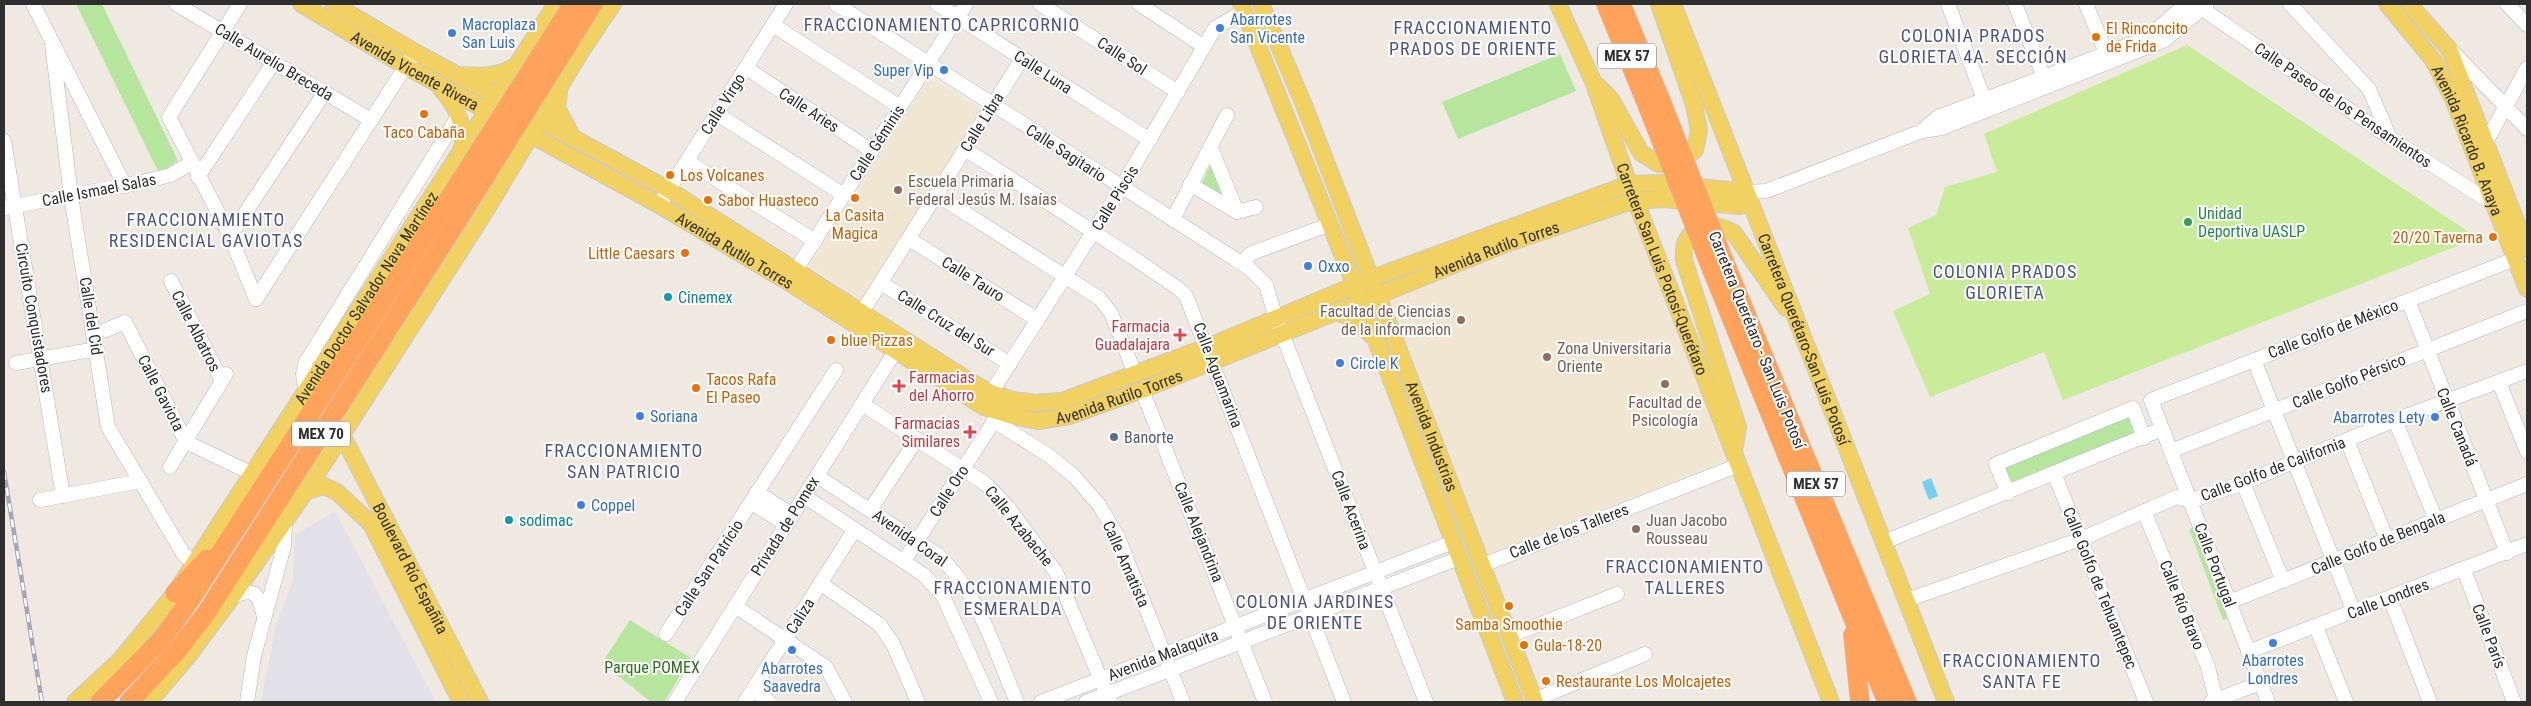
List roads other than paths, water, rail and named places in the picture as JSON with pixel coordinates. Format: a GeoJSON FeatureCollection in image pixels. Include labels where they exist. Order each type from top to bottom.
{"type":"FeatureCollection","features":[{"type":"Feature","properties":{"kind":"highway","name":"Avenida Doctor Salvador Nava Martínez"},"geometry":{"type":"LineString","coordinates":[[129,702],[148,693],[207,612],[453,210],[574,4]]}},
{"type":"Feature","properties":{"kind":"highway","name":"Avenida Doctor Salvador Nava Martínez"},"geometry":{"type":"LineString","coordinates":[[100,702],[162,638],[190,600],[593,4]]}},
{"type":"Feature","properties":{"kind":"highway","name":"Carretera Querétaro - San Luis Potosí"},"geometry":{"type":"LineString","coordinates":[[1606,4],[1654,104]]}},
{"type":"Feature","properties":{"kind":"highway","name":"Carretera Querétaro - San Luis Potosí"},"geometry":{"type":"LineString","coordinates":[[1621,4],[1654,104],[1887,702]]}},
{"type":"Feature","properties":{"kind":"highway","name":"Carretera Querétaro - San Luis Potosí"},"geometry":{"type":"LineString","coordinates":[[1719,268],[1907,702]]}},
{"type":"Feature","properties":{"kind":"highway"},"geometry":{"type":"LineString","coordinates":[[175,593],[239,526]]}},
{"type":"Feature","properties":{"kind":"highway"},"geometry":{"type":"LineString","coordinates":[[1850,611],[1860,702]]}},
{"type":"Feature","properties":{"kind":"highway"},"geometry":{"type":"LineString","coordinates":[[148,693],[196,645]]}},
{"type":"Feature","properties":{"kind":"highway"},"geometry":{"type":"LineString","coordinates":[[1896,678],[1919,702]]}},
{"type":"Feature","properties":{"kind":"main road","name":"Avenida Vicente Rivera"},"geometry":{"type":"LineString","coordinates":[[301,4],[437,84],[492,104],[537,128]]}},
{"type":"Feature","properties":{"kind":"main road","name":"Avenida Vicente Rivera"},"geometry":{"type":"LineString","coordinates":[[333,4],[415,52],[460,75],[492,104]]}},
{"type":"Feature","properties":{"kind":"main road","name":"Avenida Doctor Salvador Nava Martínez"},"geometry":{"type":"LineString","coordinates":[[75,702],[121,659],[175,593],[556,4]]}},
{"type":"Feature","properties":{"kind":"main road"},"geometry":{"type":"LineString","coordinates":[[196,645],[306,491],[537,128],[613,4]]}},
{"type":"Feature","properties":{"kind":"main road","name":"Avenida Industrias"},"geometry":{"type":"LineString","coordinates":[[1261,4],[1304,105],[1366,291],[1483,565],[1535,701]]}},
{"type":"Feature","properties":{"kind":"main road","name":"Carretera San Luis Potosí-Querétaro"},"geometry":{"type":"LineString","coordinates":[[1558,4],[1593,81],[1635,200],[1832,702]]}},
{"type":"Feature","properties":{"kind":"main road"},"geometry":{"type":"LineString","coordinates":[[1593,81],[1611,99],[1641,153],[1659,164],[1679,163],[1695,150],[1699,130],[1694,105],[1659,4]]}},
{"type":"Feature","properties":{"kind":"main road","name":"Carretera Querétaro-San Luis Potosí"},"geometry":{"type":"LineString","coordinates":[[1673,4],[1946,702]]}},
{"type":"Feature","properties":{"kind":"main road","name":"Avenida Ricardo B. Anaya"},"geometry":{"type":"LineString","coordinates":[[2387,4],[2433,60],[2453,99],[2493,204],[2521,254]]}},
{"type":"Feature","properties":{"kind":"main road","name":"Avenida Ricardo B. Anaya"},"geometry":{"type":"LineString","coordinates":[[2411,5],[2449,49],[2486,142],[2521,254],[2527,289]]}},
{"type":"Feature","properties":{"kind":"main road","name":"Avenida Industrias"},"geometry":{"type":"LineString","coordinates":[[1243,8],[1343,257],[1366,291],[1376,340],[1515,702]]}},
{"type":"Feature","properties":{"kind":"main road"},"geometry":{"type":"LineString","coordinates":[[460,75],[488,76],[500,74],[518,63],[526,82],[537,89],[544,92],[561,86]]}},
{"type":"Feature","properties":{"kind":"main road"},"geometry":{"type":"LineString","coordinates":[[437,84],[451,100],[459,115],[464,136],[462,150]]}},
{"type":"Feature","properties":{"kind":"main road"},"geometry":{"type":"LineString","coordinates":[[561,86],[557,108],[573,138]]}},
{"type":"Feature","properties":{"kind":"main road","name":"Avenida Rutilo Torres"},"geometry":{"type":"LineString","coordinates":[[537,128],[573,138],[669,190],[896,350],[994,416],[1038,421],[1069,416],[1142,390],[1209,355],[1629,184],[1663,183],[1748,198]]}},
{"type":"Feature","properties":{"kind":"main road","name":"Avenida Rutilo Torres"},"geometry":{"type":"LineString","coordinates":[[537,128],[659,205],[862,312],[991,393],[1013,400],[1035,403],[1062,401],[1135,374],[1209,355]]}},
{"type":"Feature","properties":{"kind":"main road","name":"Avenida Rutilo Torres"},"geometry":{"type":"LineString","coordinates":[[1366,291],[1635,200],[1662,199],[1739,206],[1748,198]]}},
{"type":"Feature","properties":{"kind":"main road"},"geometry":{"type":"LineString","coordinates":[[1736,459],[1738,427],[1684,260],[1685,242],[1693,233],[1706,225],[1721,225],[1734,233],[1801,328]]}},
{"type":"Feature","properties":{"kind":"main road"},"geometry":{"type":"LineString","coordinates":[[1343,257],[1341,280],[1331,304],[1352,318],[1376,340]]}},
{"type":"Feature","properties":{"kind":"main road","name":"Boulevard Río Españita"},"geometry":{"type":"LineString","coordinates":[[342,435],[480,702]]}},
{"type":"Feature","properties":{"kind":"main road","name":"Boulevard Río Españita"},"geometry":{"type":"LineString","coordinates":[[306,491],[324,486],[337,492],[371,524],[461,702]]}},
{"type":"Feature","properties":{"kind":"street"},"geometry":{"type":"LineString","coordinates":[[33,4],[125,186]]}},
{"type":"Feature","properties":{"kind":"street","name":"Calle Aurelio Breceda"},"geometry":{"type":"LineString","coordinates":[[176,4],[371,120]]}},
{"type":"Feature","properties":{"kind":"street"},"geometry":{"type":"LineString","coordinates":[[240,4],[169,117],[189,164],[230,236],[256,299],[415,52]]}},
{"type":"Feature","properties":{"kind":"street","name":"Calle Virgo"},"geometry":{"type":"LineString","coordinates":[[659,205],[786,4]]}},
{"type":"Feature","properties":{"kind":"street","name":"Calle Sagitario"},"geometry":{"type":"LineString","coordinates":[[836,4],[1241,263],[1266,284],[1279,326]]}},
{"type":"Feature","properties":{"kind":"street","name":"Calle Luna"},"geometry":{"type":"LineString","coordinates":[[937,4],[1150,140]]}},
{"type":"Feature","properties":{"kind":"street","name":"Calle Géminis"},"geometry":{"type":"LineString","coordinates":[[792,276],[966,4]]}},
{"type":"Feature","properties":{"kind":"street","name":"Calle Sol"},"geometry":{"type":"LineString","coordinates":[[1040,4],[1178,92]]}},
{"type":"Feature","properties":{"kind":"street"},"geometry":{"type":"LineString","coordinates":[[1139,4],[1203,46]]}},
{"type":"Feature","properties":{"kind":"street"},"geometry":{"type":"LineString","coordinates":[[1948,4],[1984,99]]}},
{"type":"Feature","properties":{"kind":"street"},"geometry":{"type":"LineString","coordinates":[[2015,4],[2045,82]]}},
{"type":"Feature","properties":{"kind":"street"},"geometry":{"type":"LineString","coordinates":[[2086,4],[2108,58]]}},
{"type":"Feature","properties":{"kind":"street"},"geometry":{"type":"LineString","coordinates":[[2108,58],[2147,38],[2186,4]]}},
{"type":"Feature","properties":{"kind":"street"},"geometry":{"type":"LineString","coordinates":[[2290,4],[2369,89],[2389,137]]}},
{"type":"Feature","properties":{"kind":"street"},"geometry":{"type":"LineString","coordinates":[[2508,4],[2527,25]]}},
{"type":"Feature","properties":{"kind":"street"},"geometry":{"type":"LineString","coordinates":[[1748,198],[2108,58],[2165,40],[2201,5]]}},
{"type":"Feature","properties":{"kind":"street","name":"Calle Paseo de los Pensamientos"},"geometry":{"type":"LineString","coordinates":[[2201,5],[2389,137],[2493,204]]}},
{"type":"Feature","properties":{"kind":"street","name":"Calle Piscis"},"geometry":{"type":"LineString","coordinates":[[991,393],[1121,188],[1203,46],[1215,28],[1243,8]]}},
{"type":"Feature","properties":{"kind":"street"},"geometry":{"type":"LineString","coordinates":[[773,25],[900,107]]}},
{"type":"Feature","properties":{"kind":"street","name":"Calle del Cid"},"geometry":{"type":"LineString","coordinates":[[52,44],[72,196],[108,427],[184,555],[195,563]]}},
{"type":"Feature","properties":{"kind":"street"},"geometry":{"type":"LineString","coordinates":[[2449,49],[2527,129]]}},
{"type":"Feature","properties":{"kind":"street","name":"Calle Libra"},"geometry":{"type":"LineString","coordinates":[[862,312],[1022,59]]}},
{"type":"Feature","properties":{"kind":"street"},"geometry":{"type":"LineString","coordinates":[[198,177],[274,62]]}},
{"type":"Feature","properties":{"kind":"street","name":"Calle Aries"},"geometry":{"type":"LineString","coordinates":[[746,68],[872,152]]}},
{"type":"Feature","properties":{"kind":"street"},"geometry":{"type":"LineString","coordinates":[[2486,142],[2527,68]]}},
{"type":"Feature","properties":{"kind":"street"},"geometry":{"type":"LineString","coordinates":[[1955,116],[1984,99],[2045,82]]}},
{"type":"Feature","properties":{"kind":"street"},"geometry":{"type":"LineString","coordinates":[[230,236],[325,92]]}},
{"type":"Feature","properties":{"kind":"street"},"geometry":{"type":"LineString","coordinates":[[717,114],[844,195]]}},
{"type":"Feature","properties":{"kind":"street"},"geometry":{"type":"LineString","coordinates":[[306,392],[303,374],[306,362],[459,115]]}},
{"type":"Feature","properties":{"kind":"street"},"geometry":{"type":"LineString","coordinates":[[1173,219],[1227,115]]}},
{"type":"Feature","properties":{"kind":"street","name":"Circuito Conquistadores"},"geometry":{"type":"LineString","coordinates":[[4,141],[9,207],[42,359],[63,496]]}},
{"type":"Feature","properties":{"kind":"street"},"geometry":{"type":"LineString","coordinates":[[1210,148],[1237,212]]}},
{"type":"Feature","properties":{"kind":"street","name":"Calle Aguamarina"},"geometry":{"type":"LineString","coordinates":[[966,149],[1179,289],[1191,305],[1344,702]]}},
{"type":"Feature","properties":{"kind":"street"},"geometry":{"type":"LineString","coordinates":[[687,161],[815,241]]}},
{"type":"Feature","properties":{"kind":"street","name":"Calle Ismael Salas"},"geometry":{"type":"LineString","coordinates":[[9,207],[142,182],[171,175],[189,164]]}},
{"type":"Feature","properties":{"kind":"street"},"geometry":{"type":"LineString","coordinates":[[1190,184],[1237,212],[1256,207]]}},
{"type":"Feature","properties":{"kind":"street"},"geometry":{"type":"LineString","coordinates":[[937,195],[1099,298],[1111,313],[1135,374]]}},
{"type":"Feature","properties":{"kind":"street"},"geometry":{"type":"LineString","coordinates":[[1241,263],[1252,253],[1331,224]]}},
{"type":"Feature","properties":{"kind":"street","name":"Calle Tauro"},"geometry":{"type":"LineString","coordinates":[[909,239],[1038,320]]}},
{"type":"Feature","properties":{"kind":"street","name":"Calle Golfo de México"},"geometry":{"type":"LineString","coordinates":[[2151,400],[2521,254]]}},
{"type":"Feature","properties":{"kind":"street","name":"Calle Albatros"},"geometry":{"type":"LineString","coordinates":[[171,281],[225,376],[186,442]]}},
{"type":"Feature","properties":{"kind":"street","name":"Calle Cruz del Sur"},"geometry":{"type":"LineString","coordinates":[[881,283],[1010,364]]}},
{"type":"Feature","properties":{"kind":"street","name":"Calle Canadá"},"geometry":{"type":"LineString","coordinates":[[2408,300],[2446,402],[2507,553]]}},
{"type":"Feature","properties":{"kind":"street","name":"Calle Golfo Pérsico"},"geometry":{"type":"LineString","coordinates":[[2171,451],[2527,311]]}},
{"type":"Feature","properties":{"kind":"street","name":"Calle Gaviota"},"geometry":{"type":"LineString","coordinates":[[106,330],[125,322],[186,442],[253,474]]}},
{"type":"Feature","properties":{"kind":"street","name":"Calle Acerina"},"geometry":{"type":"LineString","coordinates":[[1279,326],[1426,702]]}},
{"type":"Feature","properties":{"kind":"street"},"geometry":{"type":"LineString","coordinates":[[16,363],[97,350]]}},
{"type":"Feature","properties":{"kind":"street","name":"Privada de Pomex"},"geometry":{"type":"LineString","coordinates":[[675,702],[896,350]]}},
{"type":"Feature","properties":{"kind":"street"},"geometry":{"type":"LineString","coordinates":[[2254,360],[2354,612]]}},
{"type":"Feature","properties":{"kind":"street","name":"Calle San Patricio"},"geometry":{"type":"LineString","coordinates":[[666,634],[836,370]]}},
{"type":"Feature","properties":{"kind":"street","name":"Calle Golfo de California"},"geometry":{"type":"LineString","coordinates":[[1907,600],[2081,538],[2177,497],[2190,501],[2243,482],[2395,420],[2527,371]]}},
{"type":"Feature","properties":{"kind":"street"},"geometry":{"type":"LineString","coordinates":[[2499,382],[2527,452]]}},
{"type":"Feature","properties":{"kind":"street","name":"Calle Alejandrina"},"geometry":{"type":"LineString","coordinates":[[1142,390],[1265,702]]}},
{"type":"Feature","properties":{"kind":"street","name":"Calle Portugal"},"geometry":{"type":"LineString","coordinates":[[2151,400],[2268,702]]}},
{"type":"Feature","properties":{"kind":"street","name":"Calle Azabache"},"geometry":{"type":"LineString","coordinates":[[862,404],[986,484],[1007,506],[1056,572],[1108,698]]}},
{"type":"Feature","properties":{"kind":"street"},"geometry":{"type":"LineString","coordinates":[[2008,493],[1996,464],[2133,408],[2144,438]]}},
{"type":"Feature","properties":{"kind":"street","name":"Calle Oro"},"geometry":{"type":"LineString","coordinates":[[904,561],[963,469],[994,416]]}},
{"type":"Feature","properties":{"kind":"street","name":"Calle Amatista"},"geometry":{"type":"LineString","coordinates":[[994,416],[1067,471],[1099,505],[1118,537],[1183,702]]}},
{"type":"Feature","properties":{"kind":"street"},"geometry":{"type":"LineString","coordinates":[[2395,420],[2436,520]]}},
{"type":"Feature","properties":{"kind":"street"},"geometry":{"type":"LineString","coordinates":[[1884,542],[2144,438],[2162,429]]}},
{"type":"Feature","properties":{"kind":"street"},"geometry":{"type":"LineString","coordinates":[[870,510],[917,439]]}},
{"type":"Feature","properties":{"kind":"street"},"geometry":{"type":"LineString","coordinates":[[2346,440],[2387,540]]}},
{"type":"Feature","properties":{"kind":"street"},"geometry":{"type":"LineString","coordinates":[[170,467],[186,442]]}},
{"type":"Feature","properties":{"kind":"street","name":"Calle de los Talleres"},"geometry":{"type":"LineString","coordinates":[[1483,565],[1736,459]]}},
{"type":"Feature","properties":{"kind":"street","name":"Calle Golfo de Tehuantepec"},"geometry":{"type":"LineString","coordinates":[[2054,473],[2146,702]]}},
{"type":"Feature","properties":{"kind":"street","name":"Avenida Coral"},"geometry":{"type":"LineString","coordinates":[[817,476],[917,540],[953,569],[972,599],[1017,702]]}},
{"type":"Feature","properties":{"kind":"street"},"geometry":{"type":"LineString","coordinates":[[40,500],[141,481]]}},
{"type":"Feature","properties":{"kind":"street"},"geometry":{"type":"LineString","coordinates":[[2243,482],[2283,581]]}},
{"type":"Feature","properties":{"kind":"street","name":"Calle Golfo de Bengala"},"geometry":{"type":"LineString","coordinates":[[2229,602],[2527,484]]}},
{"type":"Feature","properties":{"kind":"street","name":"Avenida Coral"},"geometry":{"type":"LineString","coordinates":[[804,496],[924,575],[943,596],[991,702]]}},
{"type":"Feature","properties":{"kind":"street","name":"Calle San Patricio"},"geometry":{"type":"LineString","coordinates":[[754,497],[789,520]]}},
{"type":"Feature","properties":{"kind":"street","name":"Calle Río Bravo"},"geometry":{"type":"LineString","coordinates":[[2144,510],[2208,667],[2214,701]]}},
{"type":"Feature","properties":{"kind":"street"},"geometry":{"type":"LineString","coordinates":[[247,702],[254,656],[284,546],[285,521]]}},
{"type":"Feature","properties":{"kind":"street","name":"Caliza"},"geometry":{"type":"LineString","coordinates":[[745,702],[855,529]]}},
{"type":"Feature","properties":{"kind":"street","name":"Avenida Malaquita"},"geometry":{"type":"LineString","coordinates":[[1041,702],[1453,542]]}},
{"type":"Feature","properties":{"kind":"street","name":"Calle Londres"},"geometry":{"type":"LineString","coordinates":[[2248,652],[2464,570],[2527,544]]}},
{"type":"Feature","properties":{"kind":"street","name":"Avenida Malaquita"},"geometry":{"type":"LineString","coordinates":[[1086,702],[1108,698],[1170,669],[1459,558]]}},
{"type":"Feature","properties":{"kind":"street","name":"Calle París"},"geometry":{"type":"LineString","coordinates":[[2464,570],[2514,702]]}},
{"type":"Feature","properties":{"kind":"street"},"geometry":{"type":"LineString","coordinates":[[820,583],[880,625],[893,644],[918,702]]}},
{"type":"Feature","properties":{"kind":"street"},"geometry":{"type":"LineString","coordinates":[[232,597],[244,591],[256,594],[260,598],[265,619]]}},
{"type":"Feature","properties":{"kind":"street"},"geometry":{"type":"LineString","coordinates":[[1510,636],[1617,594]]}},
{"type":"Feature","properties":{"kind":"street"},"geometry":{"type":"LineString","coordinates":[[2390,598],[2430,702]]}},
{"type":"Feature","properties":{"kind":"street"},"geometry":{"type":"LineString","coordinates":[[735,606],[826,667],[845,702]]}},
{"type":"Feature","properties":{"kind":"street"},"geometry":{"type":"LineString","coordinates":[[2316,626],[2346,702]]}},
{"type":"Feature","properties":{"kind":"street"},"geometry":{"type":"LineString","coordinates":[[1535,701],[1645,654]]}},
{"type":"Feature","properties":{"kind":"street"},"geometry":{"type":"LineString","coordinates":[[2214,701],[2260,683]]}},
{"type":"Feature","properties":{"kind":"street"},"geometry":{"type":"LineString","coordinates":[[753,689],[769,702]]}},
{"type":"Feature","properties":{"kind":"water"},"geometry":{"type":"Polygon","coordinates":[[[1931,478],[1938,496],[1929,500],[1922,482],[1931,478]]]}},
{"type":"Feature","properties":{"kind":"railway"},"geometry":{"type":"LineString","coordinates":[[4,472],[42,702]]}},
{"type":"Feature","properties":{"kind":"place","name":"Abarrotes San Vicente"},"geometry":{"type":"Point","coordinates":[1220,28]}},
{"type":"Feature","properties":{"kind":"place","name":"Macroplaza San Luis"},"geometry":{"type":"Point","coordinates":[452,33]}},
{"type":"Feature","properties":{"kind":"place","name":"El Rinconcito de Frida"},"geometry":{"type":"Point","coordinates":[2096,37]}},
{"type":"Feature","properties":{"kind":"place","name":"Super Vip"},"geometry":{"type":"Point","coordinates":[944,70]}},
{"type":"Feature","properties":{"kind":"place","name":"Taco Cabaña"},"geometry":{"type":"Point","coordinates":[424,114]}},
{"type":"Feature","properties":{"kind":"place","name":"Los Volcanes"},"geometry":{"type":"Point","coordinates":[670,175]}},
{"type":"Feature","properties":{"kind":"place","name":"Escuela Primaria Federal Jesús M. Isaías"},"geometry":{"type":"Point","coordinates":[898,190]}},
{"type":"Feature","properties":{"kind":"place","name":"La Casita Magica"},"geometry":{"type":"Point","coordinates":[855,198]}},
{"type":"Feature","properties":{"kind":"place","name":"Sabor Huasteco"},"geometry":{"type":"Point","coordinates":[708,200]}},
{"type":"Feature","properties":{"kind":"place","name":"Unidad Deportiva UASLP"},"geometry":{"type":"Point","coordinates":[2188,222]}},
{"type":"Feature","properties":{"kind":"place","name":"20/20 Taverna"},"geometry":{"type":"Point","coordinates":[2493,237]}},
{"type":"Feature","properties":{"kind":"place","name":"Little Caesars"},"geometry":{"type":"Point","coordinates":[685,253]}},
{"type":"Feature","properties":{"kind":"place","name":"Oxxo"},"geometry":{"type":"Point","coordinates":[1308,266]}},
{"type":"Feature","properties":{"kind":"place","name":"Cinemex"},"geometry":{"type":"Point","coordinates":[668,297]}},
{"type":"Feature","properties":{"kind":"place","name":"Facultad de Ciencias de la informacion"},"geometry":{"type":"Point","coordinates":[1461,320]}},
{"type":"Feature","properties":{"kind":"place","name":"Farmacia Guadalajara"},"geometry":{"type":"Point","coordinates":[1180,335]}},
{"type":"Feature","properties":{"kind":"place","name":"blue Pizzas"},"geometry":{"type":"Point","coordinates":[831,340]}},
{"type":"Feature","properties":{"kind":"place","name":"Zona Universitaria Oriente"},"geometry":{"type":"Point","coordinates":[1547,357]}},
{"type":"Feature","properties":{"kind":"place","name":"Circle K"},"geometry":{"type":"Point","coordinates":[1340,363]}},
{"type":"Feature","properties":{"kind":"place","name":"Facultad de Psicología"},"geometry":{"type":"Point","coordinates":[1665,384]}},
{"type":"Feature","properties":{"kind":"place","name":"Farmacias del Ahorro"},"geometry":{"type":"Point","coordinates":[899,386]}},
{"type":"Feature","properties":{"kind":"place","name":"Tacos Rafa El Paseo"},"geometry":{"type":"Point","coordinates":[696,388]}},
{"type":"Feature","properties":{"kind":"place","name":"Soriana"},"geometry":{"type":"Point","coordinates":[640,416]}},
{"type":"Feature","properties":{"kind":"place","name":"Abarrotes Lety"},"geometry":{"type":"Point","coordinates":[2435,417]}},
{"type":"Feature","properties":{"kind":"place","name":"Farmacias Similares"},"geometry":{"type":"Point","coordinates":[970,432]}},
{"type":"Feature","properties":{"kind":"place","name":"Banorte"},"geometry":{"type":"Point","coordinates":[1114,437]}},
{"type":"Feature","properties":{"kind":"place","name":"Coppel"},"geometry":{"type":"Point","coordinates":[581,505]}},
{"type":"Feature","properties":{"kind":"place","name":"sodimac"},"geometry":{"type":"Point","coordinates":[509,520]}},
{"type":"Feature","properties":{"kind":"place","name":"Juan Jacobo Rousseau"},"geometry":{"type":"Point","coordinates":[1636,529]}},
{"type":"Feature","properties":{"kind":"place","name":"Samba Smoothie"},"geometry":{"type":"Point","coordinates":[1509,606]}},
{"type":"Feature","properties":{"kind":"place","name":"Abarrotes Londres"},"geometry":{"type":"Point","coordinates":[2273,643]}},
{"type":"Feature","properties":{"kind":"place","name":"Gula-18-20"},"geometry":{"type":"Point","coordinates":[1524,645]}},
{"type":"Feature","properties":{"kind":"place","name":"Abarrotes Saavedra"},"geometry":{"type":"Point","coordinates":[792,650]}},
{"type":"Feature","properties":{"kind":"place","name":"Restaurante Los Molcajetes"},"geometry":{"type":"Point","coordinates":[1546,681]}},
{"type":"Feature","properties":{"kind":"district","name":"FRACCIONAMIENTO CAPRICORNIO"},"geometry":{"type":"Point","coordinates":[942,24]}},
{"type":"Feature","properties":{"kind":"district","name":"FRACCIONAMIENTO PRADOS DE ORIENTE"},"geometry":{"type":"Point","coordinates":[1473,37]}},
{"type":"Feature","properties":{"kind":"district","name":"COLONIA PRADOS GLORIETA 4A. SECCIÓN"},"geometry":{"type":"Point","coordinates":[1973,45]}},
{"type":"Feature","properties":{"kind":"district","name":"FRACCIONAMIENTO RESIDENCIAL GAVIOTAS"},"geometry":{"type":"Point","coordinates":[206,229]}},
{"type":"Feature","properties":{"kind":"district","name":"COLONIA PRADOS GLORIETA"},"geometry":{"type":"Point","coordinates":[2005,281]}},
{"type":"Feature","properties":{"kind":"district","name":"FRACCIONAMIENTO SAN PATRICIO"},"geometry":{"type":"Point","coordinates":[624,460]}},
{"type":"Feature","properties":{"kind":"district","name":"FRACCIONAMIENTO TALLERES"},"geometry":{"type":"Point","coordinates":[1685,576]}},
{"type":"Feature","properties":{"kind":"district","name":"FRACCIONAMIENTO ESMERALDA"},"geometry":{"type":"Point","coordinates":[1013,597]}},
{"type":"Feature","properties":{"kind":"district","name":"COLONIA JARDINES DE ORIENTE"},"geometry":{"type":"Point","coordinates":[1315,611]}},
{"type":"Feature","properties":{"kind":"district","name":"FRACCIONAMIENTO SANTA FE"},"geometry":{"type":"Point","coordinates":[2022,670]}},
{"type":"Feature","properties":{"kind":"park label","name":"Parque POMEX"},"geometry":{"type":"Point","coordinates":[652,667]}}]}
